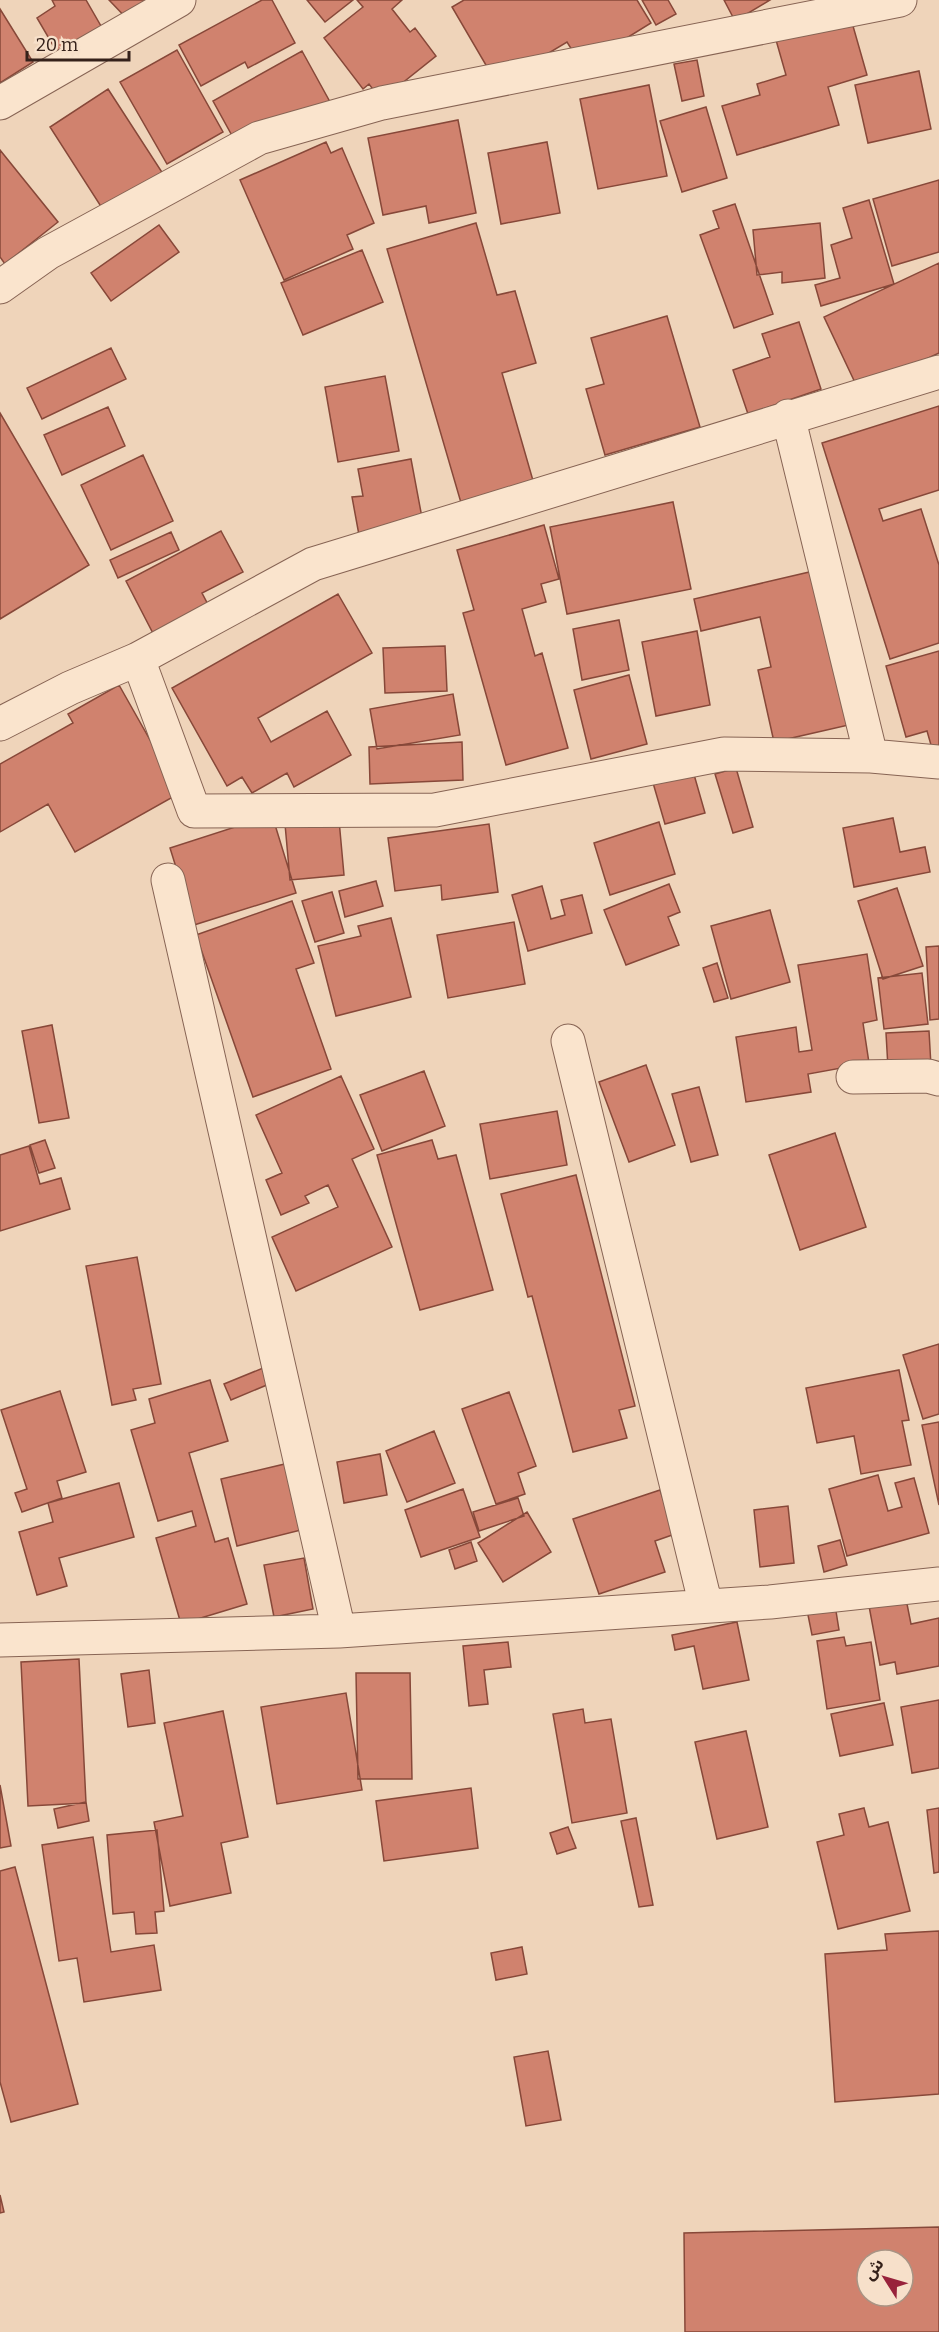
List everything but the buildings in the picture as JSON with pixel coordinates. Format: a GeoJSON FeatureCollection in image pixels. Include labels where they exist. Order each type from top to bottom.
{"type":"FeatureCollection","features":[{"type":"Feature","properties":{"kind":"street"},"geometry":{"type":"LineString","coordinates":[[0,103],[179,0]]}},
{"type":"Feature","properties":{"kind":"street"},"geometry":{"type":"LineString","coordinates":[[0,287],[48,254],[259,138],[382,103],[900,0]]}},
{"type":"Feature","properties":{"kind":"street"},"geometry":{"type":"LineString","coordinates":[[0,724],[70,688],[138,658],[314,564],[788,416],[939,372]]}},
{"type":"Feature","properties":{"kind":"street"},"geometry":{"type":"LineString","coordinates":[[788,416],[871,756]]}},
{"type":"Feature","properties":{"kind":"street"},"geometry":{"type":"LineString","coordinates":[[138,658],[194,811],[435,810],[724,754],[871,756],[939,762]]}},
{"type":"Feature","properties":{"kind":"street"},"geometry":{"type":"LineString","coordinates":[[168,880],[339,1631]]}},
{"type":"Feature","properties":{"kind":"street"},"geometry":{"type":"LineString","coordinates":[[568,1041],[706,1606]]}},
{"type":"Feature","properties":{"kind":"street"},"geometry":{"type":"LineString","coordinates":[[853,1077],[928,1076],[939,1079]]}},
{"type":"Feature","properties":{"kind":"street"},"geometry":{"type":"LineString","coordinates":[[0,1640],[339,1631],[706,1606],[939,1584]]}}]}
